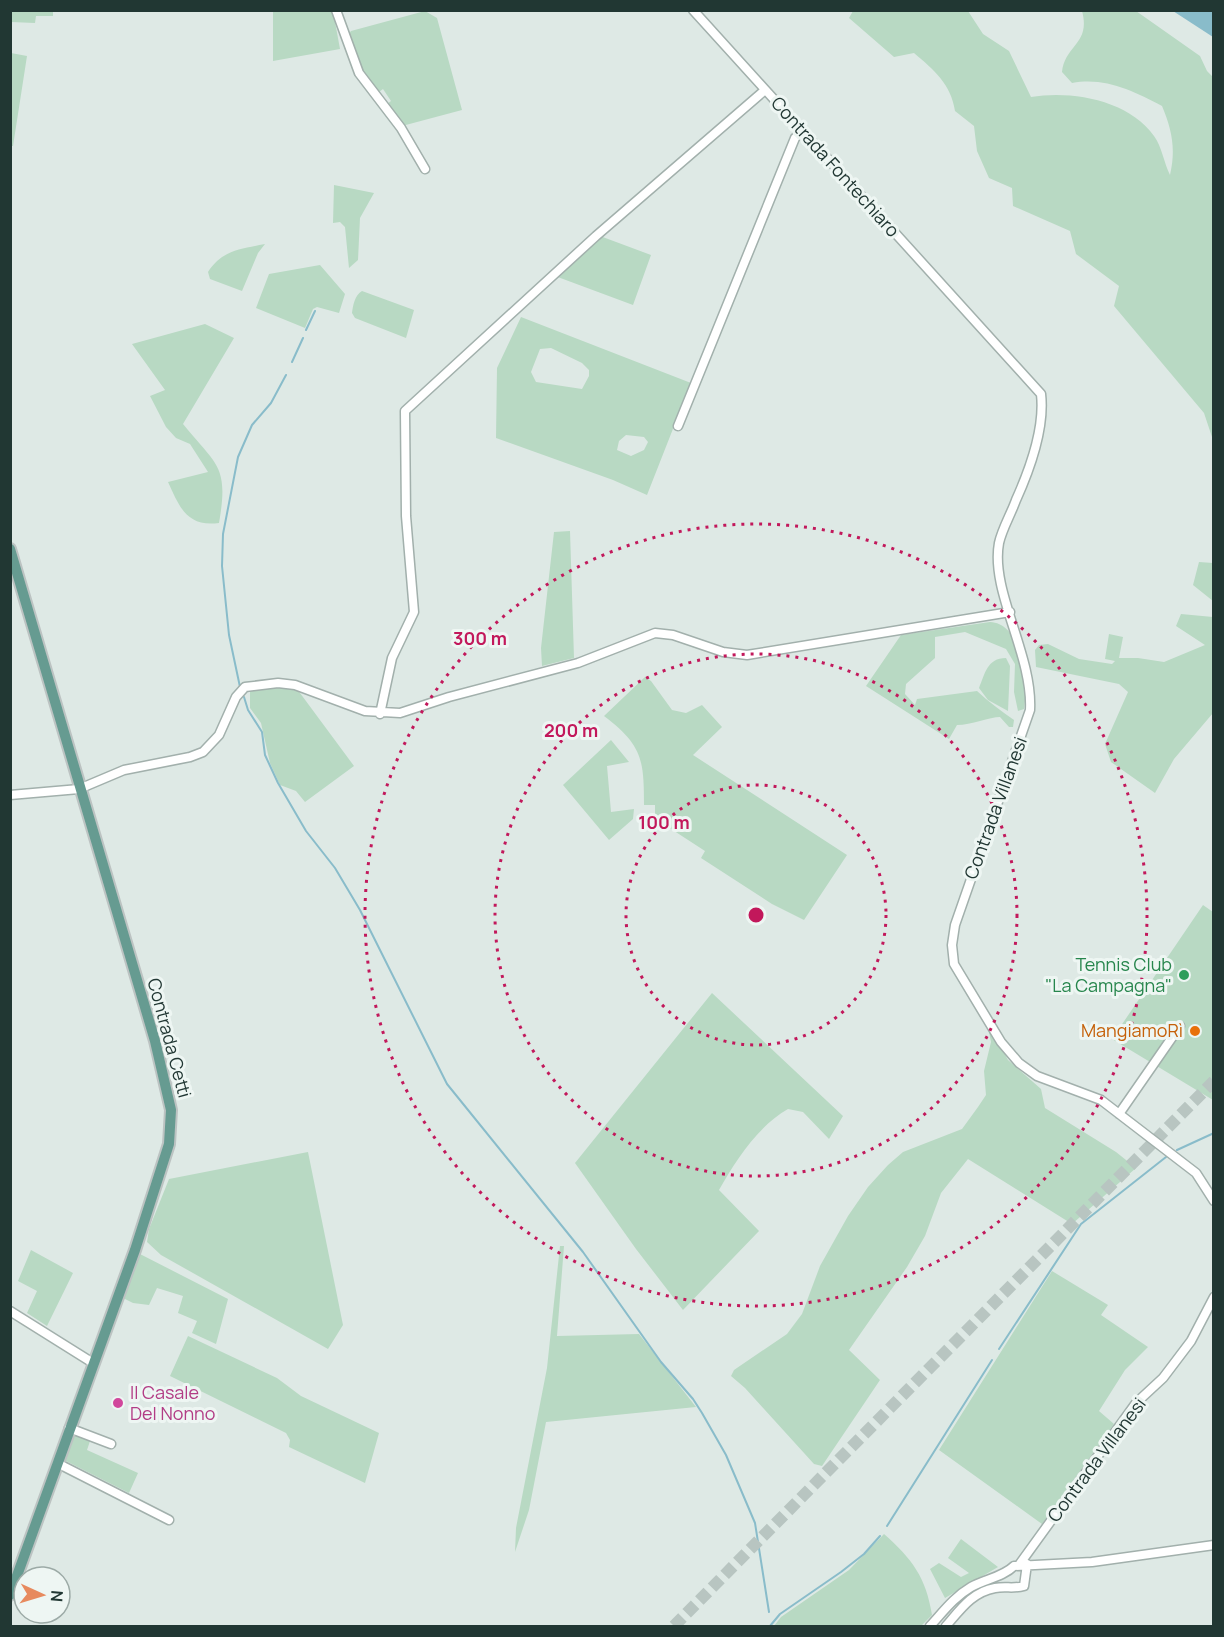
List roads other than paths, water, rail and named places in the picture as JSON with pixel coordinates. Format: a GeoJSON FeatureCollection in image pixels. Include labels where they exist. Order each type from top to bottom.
{"type":"FeatureCollection","features":[{"type":"Feature","properties":{"kind":"main road","name":"Contrada Cetti"},"geometry":{"type":"LineString","coordinates":[[10,549],[155,1041],[168,1094],[171,1123],[169,1144],[157,1185],[10,1595]]}},
{"type":"Feature","properties":{"kind":"street"},"geometry":{"type":"LineString","coordinates":[[336,10],[359,73],[401,128],[425,169]]}},
{"type":"Feature","properties":{"kind":"street","name":"Contrada Fontechiaro"},"geometry":{"type":"LineString","coordinates":[[693,10],[978,323]]}},
{"type":"Feature","properties":{"kind":"street"},"geometry":{"type":"LineString","coordinates":[[380,714],[392,658],[414,612],[406,516],[405,411],[596,236],[765,90]]}},
{"type":"Feature","properties":{"kind":"street"},"geometry":{"type":"LineString","coordinates":[[678,426],[795,138],[803,130]]}},
{"type":"Feature","properties":{"kind":"street","name":"Contrada Villanesi"},"geometry":{"type":"LineString","coordinates":[[978,323],[1041,394],[1043,408],[1026,479],[999,542],[1000,578],[1026,668],[1031,694],[1030,710],[956,925],[952,945],[954,964],[1001,1042],[1019,1064],[1037,1076],[1101,1100],[1196,1173],[1214,1201]]}},
{"type":"Feature","properties":{"kind":"street"},"geometry":{"type":"LineString","coordinates":[[10,795],[79,789],[124,770],[190,757],[203,752],[219,735],[236,697],[246,687],[278,683],[295,685],[365,711],[380,714],[400,713],[449,697],[578,663],[656,633],[673,635],[723,652],[747,654],[1010,612]]}},
{"type":"Feature","properties":{"kind":"street"},"geometry":{"type":"LineString","coordinates":[[1119,1114],[1180,1026]]}},
{"type":"Feature","properties":{"kind":"street","name":"Contrada Villanesi"},"geometry":{"type":"LineString","coordinates":[[1023,1564],[1136,1403],[1163,1378],[1191,1341],[1214,1297]]}},
{"type":"Feature","properties":{"kind":"street"},"geometry":{"type":"LineString","coordinates":[[10,1311],[93,1363]]}},
{"type":"Feature","properties":{"kind":"street"},"geometry":{"type":"LineString","coordinates":[[69,1428],[111,1444]]}},
{"type":"Feature","properties":{"kind":"street"},"geometry":{"type":"LineString","coordinates":[[57,1463],[169,1520]]}},
{"type":"Feature","properties":{"kind":"street"},"geometry":{"type":"LineString","coordinates":[[930,1626],[958,1596],[972,1586],[1023,1564],[1092,1562],[1214,1545]]}},
{"type":"Feature","properties":{"kind":"street"},"geometry":{"type":"LineString","coordinates":[[946,1626],[973,1596],[996,1588],[1011,1590],[1024,1586],[1023,1564]]}},
{"type":"Feature","properties":{"kind":"street"},"geometry":{"type":"LineString","coordinates":[[1006,1588],[1008,1571]]}},
{"type":"Feature","properties":{"kind":"water"},"geometry":{"type":"Polygon","coordinates":[[[1173,11],[1213,11],[1213,37],[1173,11]]]}},
{"type":"Feature","properties":{"kind":"waterway"},"geometry":{"type":"LineString","coordinates":[[306,330],[315,311]]}},
{"type":"Feature","properties":{"kind":"waterway"},"geometry":{"type":"LineString","coordinates":[[292,362],[303,338]]}},
{"type":"Feature","properties":{"kind":"waterway"},"geometry":{"type":"LineString","coordinates":[[240,687],[229,635],[222,566],[223,534],[238,457],[252,425],[271,403],[286,375]]}},
{"type":"Feature","properties":{"kind":"waterway"},"geometry":{"type":"LineString","coordinates":[[244,697],[248,710],[262,732],[265,755],[278,783],[306,831],[335,868],[360,910],[447,1084],[583,1252],[661,1362],[702,1413],[726,1455],[755,1523],[769,1612]]}},
{"type":"Feature","properties":{"kind":"waterway"},"geometry":{"type":"LineString","coordinates":[[1177,1150],[1214,1133]]}},
{"type":"Feature","properties":{"kind":"waterway"},"geometry":{"type":"LineString","coordinates":[[999,1349],[1081,1224],[1166,1157]]}},
{"type":"Feature","properties":{"kind":"waterway"},"geometry":{"type":"LineString","coordinates":[[887,1526],[992,1360]]}},
{"type":"Feature","properties":{"kind":"waterway"},"geometry":{"type":"LineString","coordinates":[[770,1626],[780,1614],[864,1554],[880,1536]]}},
{"type":"Feature","properties":{"kind":"tunnel"},"geometry":{"type":"LineString","coordinates":[[674,1626],[1214,1081]]}},
{"type":"Feature","properties":{"kind":"place","name":"Tennis Club \"La Campagna\""},"geometry":{"type":"Point","coordinates":[1184,975]}},
{"type":"Feature","properties":{"kind":"place","name":"MangiamoRì"},"geometry":{"type":"Point","coordinates":[1195,1031]}},
{"type":"Feature","properties":{"kind":"place","name":"Il Casale Del Nonno"},"geometry":{"type":"Point","coordinates":[118,1403]}}]}
